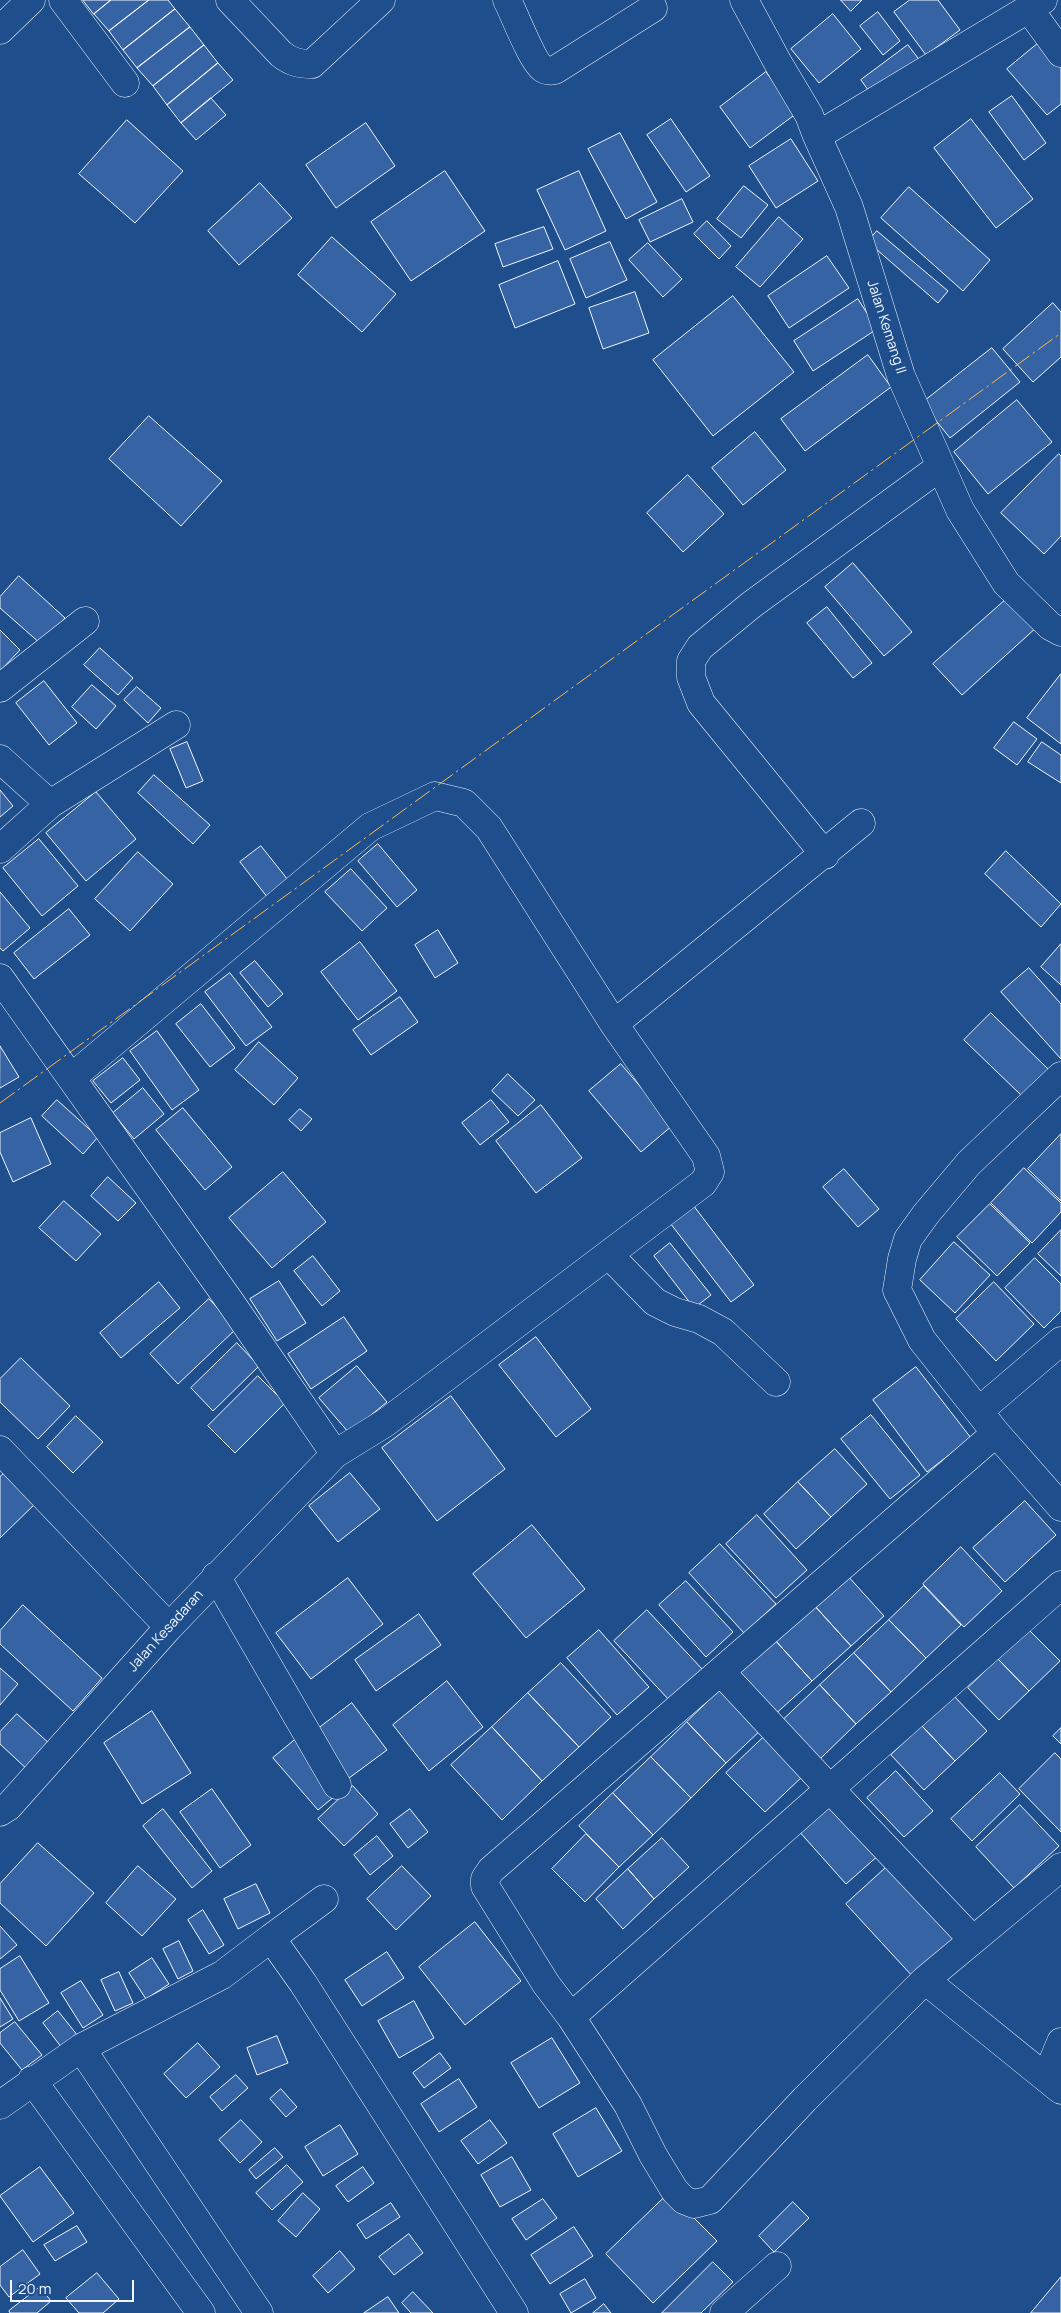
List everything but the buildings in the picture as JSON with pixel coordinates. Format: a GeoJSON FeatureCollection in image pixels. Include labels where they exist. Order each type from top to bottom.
{"type":"FeatureCollection","features":[{"type":"Feature","properties":{"kind":"street"},"geometry":{"type":"LineString","coordinates":[[0,30],[31,0]]}},
{"type":"Feature","properties":{"kind":"street"},"geometry":{"type":"LineString","coordinates":[[63,0],[125,83]]}},
{"type":"Feature","properties":{"kind":"street"},"geometry":{"type":"LineString","coordinates":[[230,0],[281,54],[290,61],[300,64],[312,64],[381,0]]}},
{"type":"Feature","properties":{"kind":"street"},"geometry":{"type":"LineString","coordinates":[[507,0],[536,61],[544,69],[551,71],[653,8]]}},
{"type":"Feature","properties":{"kind":"street","name":"Jalan Kemang II"},"geometry":{"type":"LineString","coordinates":[[744,0],[809,115],[850,207],[901,376],[960,510],[1006,583],[1057,623]]}},
{"type":"Feature","properties":{"kind":"street"},"geometry":{"type":"LineString","coordinates":[[817,136],[1036,5],[1061,52]]}},
{"type":"Feature","properties":{"kind":"street"},"geometry":{"type":"LineString","coordinates":[[825,855],[701,703],[691,677],[691,661],[700,648],[751,605],[940,467]]}},
{"type":"Feature","properties":{"kind":"street"},"geometry":{"type":"LineString","coordinates":[[0,688],[85,620]]}},
{"type":"Feature","properties":{"kind":"street"},"geometry":{"type":"LineString","coordinates":[[0,849],[50,804],[176,725]]}},
{"type":"Feature","properties":{"kind":"street"},"geometry":{"type":"LineString","coordinates":[[0,758],[50,804]]}},
{"type":"Feature","properties":{"kind":"street","name":"Jalan Kesadaran"},"geometry":{"type":"LineString","coordinates":[[0,1812],[14,1799],[216,1576],[335,1454],[385,1422],[609,1255],[703,1183],[710,1172],[706,1156],[614,1024],[489,828],[464,803],[435,796],[370,827],[72,1078]]}},
{"type":"Feature","properties":{"kind":"street"},"geometry":{"type":"LineString","coordinates":[[614,1024],[825,855],[861,823]]}},
{"type":"Feature","properties":{"kind":"street"},"geometry":{"type":"LineString","coordinates":[[0,978],[229,1300],[335,1454]]}},
{"type":"Feature","properties":{"kind":"street"},"geometry":{"type":"LineString","coordinates":[[1061,1076],[969,1163],[926,1214],[908,1238],[902,1259],[897,1290],[922,1340],[996,1433],[1061,1507]]}},
{"type":"Feature","properties":{"kind":"street"},"geometry":{"type":"LineString","coordinates":[[609,1255],[655,1302],[674,1312],[699,1319],[723,1332],[776,1382]]}},
{"type":"Feature","properties":{"kind":"street"},"geometry":{"type":"LineString","coordinates":[[979,1411],[1061,1341]]}},
{"type":"Feature","properties":{"kind":"street"},"geometry":{"type":"LineString","coordinates":[[996,1433],[491,1870],[486,1878],[485,1886],[546,1984],[571,2017],[628,2104],[653,2155],[675,2191],[684,2200],[694,2204],[710,2200],[805,2099],[925,1980],[1061,1867]]}},
{"type":"Feature","properties":{"kind":"street"},"geometry":{"type":"LineString","coordinates":[[0,1450],[169,1627]]}},
{"type":"Feature","properties":{"kind":"street"},"geometry":{"type":"LineString","coordinates":[[216,1576],[337,1785]]}},
{"type":"Feature","properties":{"kind":"street"},"geometry":{"type":"LineString","coordinates":[[571,2017],[1061,1585]]}},
{"type":"Feature","properties":{"kind":"street"},"geometry":{"type":"LineString","coordinates":[[721,1672],[972,1939]]}},
{"type":"Feature","properties":{"kind":"street"},"geometry":{"type":"LineString","coordinates":[[0,2105],[32,2080],[80,2048],[222,1975],[324,1900]]}},
{"type":"Feature","properties":{"kind":"street"},"geometry":{"type":"LineString","coordinates":[[271,1938],[303,1983],[514,2313]]}},
{"type":"Feature","properties":{"kind":"street"},"geometry":{"type":"LineString","coordinates":[[925,1980],[1054,2084],[1061,2042]]}},
{"type":"Feature","properties":{"kind":"street"},"geometry":{"type":"LineString","coordinates":[[80,2048],[259,2313]]}},
{"type":"Feature","properties":{"kind":"street"},"geometry":{"type":"LineString","coordinates":[[32,2080],[200,2313]]}},
{"type":"Feature","properties":{"kind":"street"},"geometry":{"type":"LineString","coordinates":[[724,2313],[777,2266]]}},
{"type":"Feature","properties":{"kind":"power"},"geometry":{"type":"LineString","coordinates":[[0,1103],[1061,333]]}}]}
